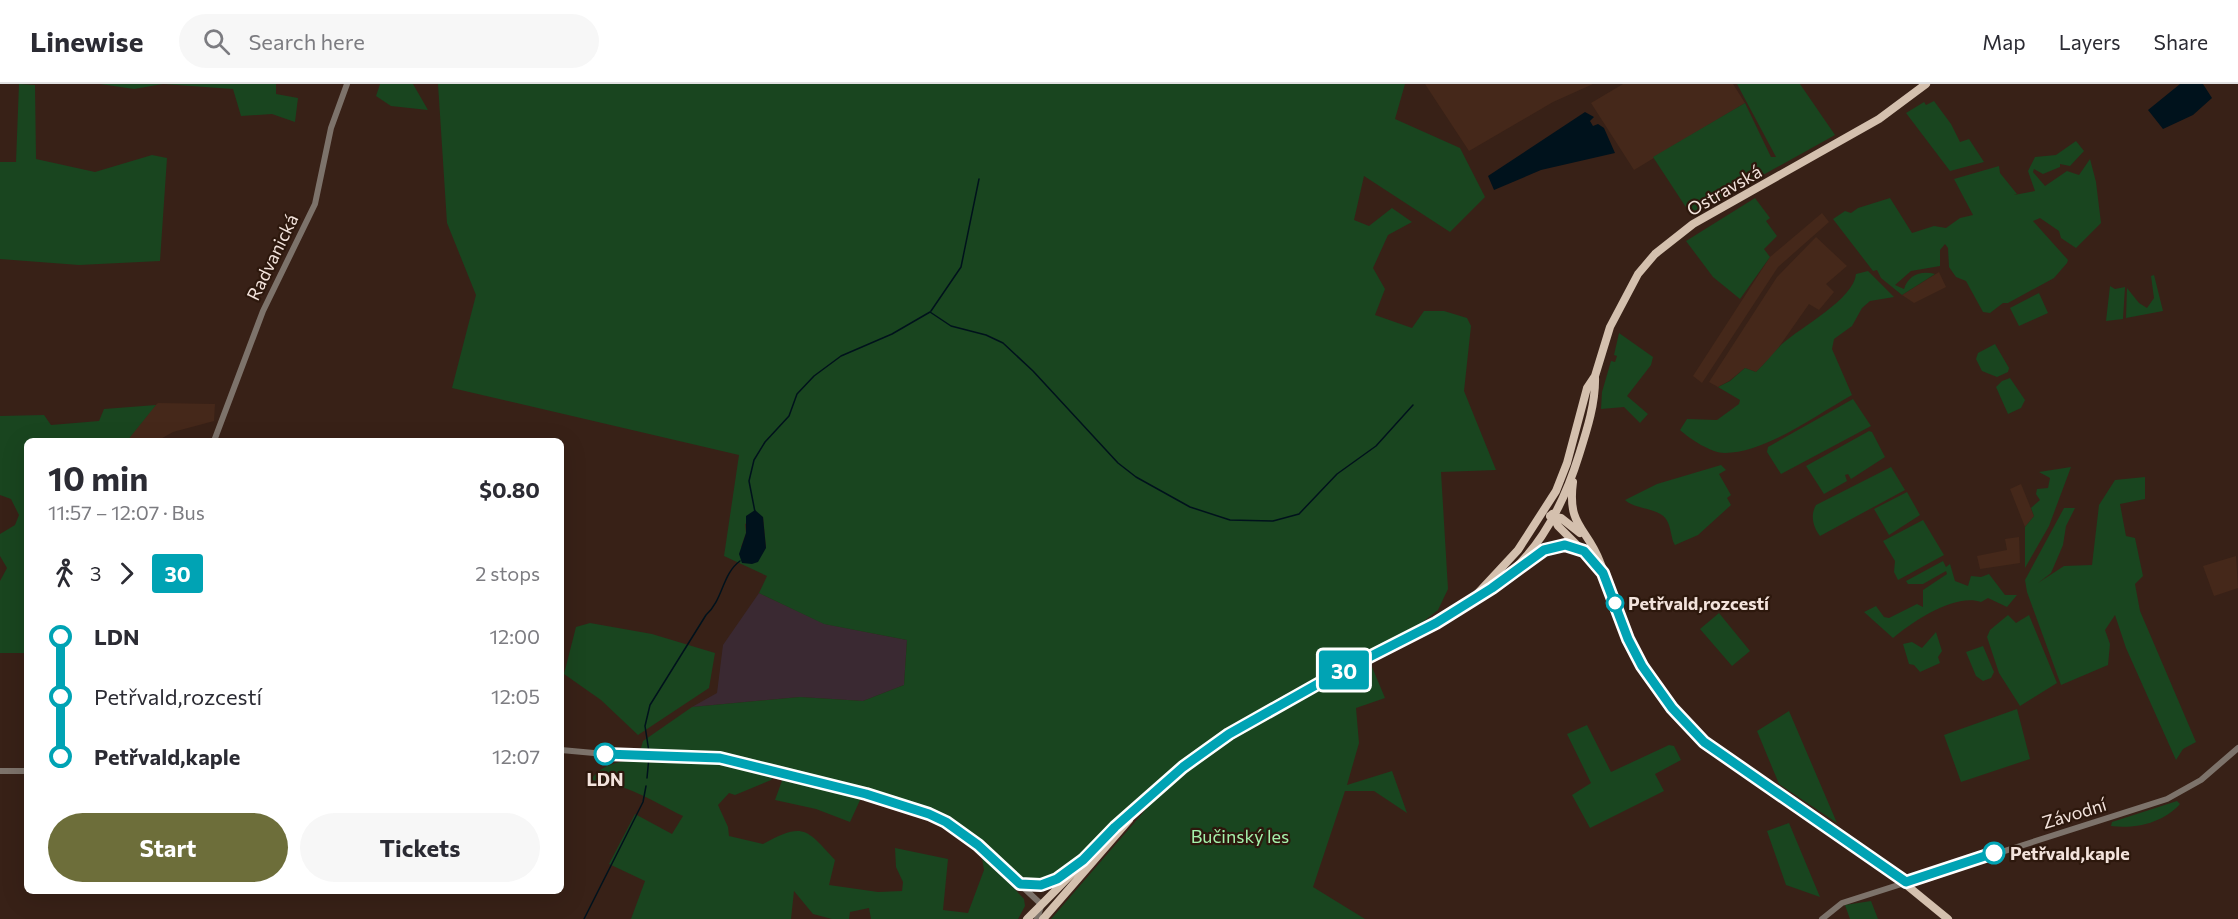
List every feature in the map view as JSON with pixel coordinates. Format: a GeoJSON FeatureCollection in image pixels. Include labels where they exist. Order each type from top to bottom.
{"type":"FeatureCollection","features":[{"type":"Feature","properties":{"kind":"main road","name":"Ostravská"},"geometry":{"type":"LineString","coordinates":[[1471,600],[1518,550],[1539,521],[1556,491],[1567,463],[1587,388],[1595,375],[1607,335],[1621,303],[1638,274],[1655,254],[1693,224],[1879,119],[1926,84]]}},
{"type":"Feature","properties":{"kind":"main road","name":"Ostravská"},"geometry":{"type":"LineString","coordinates":[[1150,796],[1222,738],[1350,666],[1421,630],[1471,600],[1512,571],[1552,516],[1574,472],[1596,390],[1595,375]]}},
{"type":"Feature","properties":{"kind":"main road"},"geometry":{"type":"LineString","coordinates":[[1574,472],[1572,509],[1585,538],[1597,555],[1635,654],[1661,694],[1689,727],[1733,764],[1906,882],[1948,919]]}},
{"type":"Feature","properties":{"kind":"main road"},"geometry":{"type":"LineString","coordinates":[[1552,516],[1556,491]]}},
{"type":"Feature","properties":{"kind":"main road"},"geometry":{"type":"LineString","coordinates":[[1539,521],[1552,516],[1568,522],[1585,538]]}},
{"type":"Feature","properties":{"kind":"main road"},"geometry":{"type":"LineString","coordinates":[[1552,516],[1603,573]]}},
{"type":"Feature","properties":{"kind":"main road"},"geometry":{"type":"LineString","coordinates":[[1512,571],[1553,546],[1565,545],[1584,551]]}},
{"type":"Feature","properties":{"kind":"main road"},"geometry":{"type":"LineString","coordinates":[[1027,919],[1083,860],[1150,796]]}},
{"type":"Feature","properties":{"kind":"main road"},"geometry":{"type":"LineString","coordinates":[[1043,919],[1150,796]]}},
{"type":"Feature","properties":{"kind":"street","name":"Radvanická"},"geometry":{"type":"LineString","coordinates":[[215,438],[263,311],[315,204],[331,128],[347,84]]}},
{"type":"Feature","properties":{"kind":"street","name":"Závodní"},"geometry":{"type":"LineString","coordinates":[[1821,919],[1842,903],[2167,799],[2201,780],[2238,748]]}},
{"type":"Feature","properties":{"kind":"street"},"geometry":{"type":"LineString","coordinates":[[564,750],[720,758],[866,794],[929,814],[946,822],[978,845],[1042,905]]}},
{"type":"Feature","properties":{"kind":"street"},"geometry":{"type":"LineString","coordinates":[[0,771],[24,771]]}},
{"type":"Feature","properties":{"kind":"street"},"geometry":{"type":"LineString","coordinates":[[1020,884],[1049,884],[1083,860]]}},
{"type":"Feature","properties":{"kind":"street"},"geometry":{"type":"LineString","coordinates":[[1042,905],[1060,900]]}},
{"type":"Feature","properties":{"kind":"street"},"geometry":{"type":"LineString","coordinates":[[1037,919],[1042,905]]}},
{"type":"Feature","properties":{"kind":"shaded area"},"geometry":{"type":"Polygon","coordinates":[[[1425,84],[1593,84],[1553,102],[1469,151],[1425,84]]]}},
{"type":"Feature","properties":{"kind":"shaded area"},"geometry":{"type":"Polygon","coordinates":[[[1623,84],[1733,84],[1745,103],[1634,170],[1591,103],[1623,84]]]}},
{"type":"Feature","properties":{"kind":"shaded area"},"geometry":{"type":"Polygon","coordinates":[[[1822,213],[1829,222],[1778,267],[1702,383],[1693,376],[1770,257],[1822,213]]]}},
{"type":"Feature","properties":{"kind":"shaded area"},"geometry":{"type":"Polygon","coordinates":[[[1816,237],[1847,266],[1826,284],[1834,292],[1819,310],[1809,304],[1774,354],[1756,372],[1745,368],[1718,387],[1709,382],[1777,277],[1816,237]]]}},
{"type":"Feature","properties":{"kind":"shaded area"},"geometry":{"type":"Polygon","coordinates":[[[1939,272],[1946,287],[1914,303],[1902,295],[1939,272]]]}},
{"type":"Feature","properties":{"kind":"shaded area"},"geometry":{"type":"Polygon","coordinates":[[[158,403],[215,404],[214,421],[173,432],[162,438],[129,438],[145,415],[158,403]]]}},
{"type":"Feature","properties":{"kind":"shaded area"},"geometry":{"type":"Polygon","coordinates":[[[2021,484],[2034,516],[2025,527],[2010,489],[2021,484]]]}},
{"type":"Feature","properties":{"kind":"shaded area"},"geometry":{"type":"Polygon","coordinates":[[[2019,537],[2020,563],[1980,569],[1977,556],[2007,550],[2005,539],[2019,537]]]}},
{"type":"Feature","properties":{"kind":"shaded area"},"geometry":{"type":"Polygon","coordinates":[[[2236,556],[2238,588],[2214,596],[2203,566],[2236,556]]]}},
{"type":"Feature","properties":{"kind":"shaded area"},"geometry":{"type":"Polygon","coordinates":[[[759,593],[825,624],[907,640],[904,685],[863,701],[800,697],[692,707],[717,693],[723,645],[759,593]]]}},
{"type":"Feature","properties":{"kind":"green space"},"geometry":{"type":"Polygon","coordinates":[[[19,84],[35,85],[36,159],[95,172],[152,155],[167,158],[160,261],[79,265],[0,259],[0,162],[16,162],[19,84]]]}},
{"type":"Feature","properties":{"kind":"green space"},"geometry":{"type":"Polygon","coordinates":[[[100,84],[163,84],[134,89],[100,84]]]}},
{"type":"Feature","properties":{"kind":"green space"},"geometry":{"type":"Polygon","coordinates":[[[163,84],[276,84],[276,94],[298,98],[295,122],[272,114],[241,116],[233,89],[163,84]]]}},
{"type":"Feature","properties":{"kind":"green space"},"geometry":{"type":"Polygon","coordinates":[[[380,84],[413,84],[428,110],[391,106],[376,96],[380,84]]]}},
{"type":"Feature","properties":{"kind":"green space"},"geometry":{"type":"Polygon","coordinates":[[[438,84],[1405,84],[1395,119],[1460,148],[1485,197],[1450,232],[1364,176],[1354,220],[1369,226],[1392,208],[1412,222],[1388,235],[1373,268],[1385,289],[1375,315],[1412,328],[1424,311],[1444,311],[1467,318],[1471,326],[1464,391],[1496,470],[1441,472],[1448,589],[1438,610],[1419,625],[1311,681],[1212,738],[1146,792],[1054,878],[1043,882],[1027,881],[961,827],[932,811],[740,758],[698,752],[645,753],[641,748],[643,741],[692,707],[800,697],[863,701],[904,685],[907,640],[824,624],[759,593],[767,576],[724,556],[739,455],[452,388],[476,295],[447,223],[438,84]],[[763,517],[745,524],[746,533],[741,547],[766,548],[763,517]]]}},
{"type":"Feature","properties":{"kind":"green space"},"geometry":{"type":"Polygon","coordinates":[[[1737,84],[1800,84],[1835,135],[1691,215],[1653,157],[1745,103],[1771,157],[1776,157],[1737,84]]]}},
{"type":"Feature","properties":{"kind":"green space"},"geometry":{"type":"Polygon","coordinates":[[[1934,101],[1951,124],[1960,142],[1969,139],[1984,162],[1950,171],[1906,113],[1924,102],[1926,105],[1934,101]]]}},
{"type":"Feature","properties":{"kind":"green space"},"geometry":{"type":"Polygon","coordinates":[[[2076,141],[2084,151],[2070,166],[2060,164],[2060,167],[2043,174],[2034,169],[2033,172],[2045,186],[2067,171],[2079,175],[2090,159],[2096,182],[2101,223],[2076,248],[2061,238],[2059,231],[2040,218],[2033,221],[2068,260],[2067,263],[2054,278],[2008,303],[2003,303],[1990,313],[1983,312],[1966,281],[1956,277],[1949,267],[1948,248],[1945,244],[1940,250],[1940,266],[1911,271],[1895,285],[1904,289],[1912,277],[1920,273],[1935,274],[1902,295],[1881,278],[1877,270],[1873,271],[1833,219],[1845,211],[1851,213],[1858,208],[1890,198],[1912,233],[1934,226],[1946,228],[1960,218],[1973,215],[1954,179],[1999,166],[2000,173],[2017,194],[2014,195],[2035,191],[2028,171],[2035,157],[2056,155],[2076,141]]]}},
{"type":"Feature","properties":{"kind":"green space"},"geometry":{"type":"Polygon","coordinates":[[[1755,198],[1770,218],[1766,221],[1777,236],[1764,249],[1770,257],[1740,299],[1713,277],[1686,241],[1755,198]]]}},
{"type":"Feature","properties":{"kind":"green space"},"geometry":{"type":"Polygon","coordinates":[[[1868,271],[1894,297],[1870,301],[1862,308],[1852,326],[1834,339],[1832,349],[1852,395],[1791,431],[1741,451],[1725,453],[1713,451],[1680,430],[1687,419],[1717,420],[1739,404],[1740,400],[1718,387],[1730,381],[1745,368],[1756,372],[1782,344],[1837,303],[1853,283],[1856,274],[1868,271]]]}},
{"type":"Feature","properties":{"kind":"green space"},"geometry":{"type":"Polygon","coordinates":[[[2154,275],[2163,311],[2126,318],[2127,288],[2139,303],[2147,308],[2154,298],[2151,276],[2154,275]]]}},
{"type":"Feature","properties":{"kind":"green space"},"geometry":{"type":"Polygon","coordinates":[[[2110,286],[2115,289],[2125,287],[2123,319],[2106,321],[2110,286]]]}},
{"type":"Feature","properties":{"kind":"green space"},"geometry":{"type":"Polygon","coordinates":[[[2039,293],[2048,313],[2019,326],[2010,308],[2039,293]]]}},
{"type":"Feature","properties":{"kind":"green space"},"geometry":{"type":"Polygon","coordinates":[[[1619,333],[1653,357],[1651,365],[1627,396],[1648,414],[1640,423],[1624,407],[1601,409],[1602,392],[1611,361],[1615,362],[1617,356],[1614,355],[1619,333]]]}},
{"type":"Feature","properties":{"kind":"green space"},"geometry":{"type":"Polygon","coordinates":[[[1995,344],[2009,368],[2008,372],[1997,377],[1982,371],[1976,359],[1978,353],[1995,344]]]}},
{"type":"Feature","properties":{"kind":"green space"},"geometry":{"type":"Polygon","coordinates":[[[2010,378],[2025,400],[2021,408],[2008,414],[1996,387],[2002,381],[2010,378]]]}},
{"type":"Feature","properties":{"kind":"green space"},"geometry":{"type":"Polygon","coordinates":[[[1853,399],[1871,426],[1781,474],[1767,452],[1768,447],[1853,399]]]}},
{"type":"Feature","properties":{"kind":"green space"},"geometry":{"type":"Polygon","coordinates":[[[156,405],[129,438],[24,438],[24,653],[0,653],[0,581],[7,568],[0,556],[0,534],[15,525],[19,515],[11,499],[0,495],[0,416],[44,415],[51,425],[99,421],[104,409],[156,405]]]}},
{"type":"Feature","properties":{"kind":"green space"},"geometry":{"type":"Polygon","coordinates":[[[1869,431],[1872,432],[1885,457],[1851,479],[1848,474],[1845,475],[1847,481],[1824,494],[1806,466],[1869,431]]]}},
{"type":"Feature","properties":{"kind":"green space"},"geometry":{"type":"Polygon","coordinates":[[[1721,465],[1726,470],[1719,474],[1731,495],[1727,498],[1731,505],[1698,535],[1675,545],[1668,522],[1662,515],[1625,500],[1657,484],[1721,465]]]}},
{"type":"Feature","properties":{"kind":"green space"},"geometry":{"type":"Polygon","coordinates":[[[1891,467],[1905,490],[1820,536],[1813,521],[1816,505],[1891,467]]]}},
{"type":"Feature","properties":{"kind":"green space"},"geometry":{"type":"Polygon","coordinates":[[[2071,467],[2049,526],[2025,568],[2025,527],[2034,516],[2031,508],[2040,500],[2036,494],[2037,489],[2048,488],[2050,478],[2039,472],[2071,467]]]}},
{"type":"Feature","properties":{"kind":"green space"},"geometry":{"type":"Polygon","coordinates":[[[2145,477],[2145,499],[2120,504],[2126,536],[2135,538],[2143,576],[2135,584],[2140,611],[2196,742],[2183,749],[2176,760],[2126,648],[2115,615],[2105,630],[2110,644],[2108,665],[2061,685],[2027,592],[2025,580],[2064,508],[2075,508],[2066,526],[2063,545],[2051,573],[2038,583],[2064,566],[2092,565],[2099,505],[2115,480],[2145,477]]]}},
{"type":"Feature","properties":{"kind":"green space"},"geometry":{"type":"Polygon","coordinates":[[[1907,492],[1920,515],[1889,535],[1874,509],[1907,492]]]}},
{"type":"Feature","properties":{"kind":"green space"},"geometry":{"type":"Polygon","coordinates":[[[1923,520],[1944,555],[1898,580],[1894,572],[1895,561],[1883,541],[1923,520]]]}},
{"type":"Feature","properties":{"kind":"green space"},"geometry":{"type":"Polygon","coordinates":[[[1943,561],[1946,567],[1950,564],[1955,581],[1968,586],[1971,576],[1981,577],[1989,574],[2005,595],[2017,595],[2007,607],[1988,598],[1981,602],[1971,600],[1947,605],[1923,617],[1893,638],[1864,612],[1876,606],[1884,617],[1889,618],[1917,604],[1923,607],[1923,590],[1947,574],[1946,571],[1923,584],[1908,584],[1906,581],[1943,561]]]}},
{"type":"Feature","properties":{"kind":"green space"},"geometry":{"type":"Polygon","coordinates":[[[1719,613],[1750,651],[1732,666],[1700,629],[1719,613]]]}},
{"type":"Feature","properties":{"kind":"green space"},"geometry":{"type":"Polygon","coordinates":[[[2008,615],[2016,623],[2029,615],[2057,683],[2020,706],[1999,673],[1987,637],[1990,630],[2008,615]]]}},
{"type":"Feature","properties":{"kind":"green space"},"geometry":{"type":"Polygon","coordinates":[[[590,623],[652,634],[715,653],[709,688],[638,735],[601,700],[564,674],[576,627],[590,623]]]}},
{"type":"Feature","properties":{"kind":"green space"},"geometry":{"type":"Polygon","coordinates":[[[1936,632],[1942,651],[1938,657],[1940,663],[1920,672],[1914,665],[1909,664],[1903,644],[1912,642],[1922,648],[1936,632]]]}},
{"type":"Feature","properties":{"kind":"green space"},"geometry":{"type":"Polygon","coordinates":[[[1983,646],[1994,672],[1991,678],[1983,681],[1976,676],[1966,652],[1983,646]]]}},
{"type":"Feature","properties":{"kind":"green space","name":"Bučinský les"},"geometry":{"type":"Polygon","coordinates":[[[1372,667],[1385,698],[1356,708],[1359,743],[1347,785],[1392,771],[1407,813],[1374,791],[1345,791],[1313,887],[1365,919],[1051,919],[1154,800],[1186,771],[1252,726],[1353,671],[1372,667]]]}},
{"type":"Feature","properties":{"kind":"green space"},"geometry":{"type":"Polygon","coordinates":[[[2017,709],[2030,759],[1961,782],[1944,735],[2017,709]]]}},
{"type":"Feature","properties":{"kind":"green space"},"geometry":{"type":"Polygon","coordinates":[[[1789,711],[1837,823],[1779,784],[1757,731],[1789,711]]]}},
{"type":"Feature","properties":{"kind":"green space"},"geometry":{"type":"Polygon","coordinates":[[[1587,725],[1611,772],[1669,745],[1674,746],[1681,760],[1655,774],[1664,791],[1590,828],[1572,795],[1591,783],[1567,734],[1587,725]]]}},
{"type":"Feature","properties":{"kind":"green space"},"geometry":{"type":"Polygon","coordinates":[[[677,760],[729,764],[775,774],[771,780],[735,795],[729,793],[718,805],[728,827],[729,836],[763,844],[796,831],[810,835],[835,860],[829,885],[878,892],[902,891],[903,882],[896,867],[895,848],[948,859],[943,910],[968,913],[984,870],[982,858],[984,856],[1024,899],[1025,906],[1018,919],[871,919],[869,908],[850,912],[849,919],[832,919],[813,914],[794,891],[791,919],[631,919],[645,881],[609,864],[635,814],[672,834],[683,816],[627,789],[591,780],[607,766],[618,763],[677,760]]]}},
{"type":"Feature","properties":{"kind":"green space"},"geometry":{"type":"Polygon","coordinates":[[[783,778],[861,798],[850,822],[816,809],[775,800],[783,778]]]}},
{"type":"Feature","properties":{"kind":"green space"},"geometry":{"type":"Polygon","coordinates":[[[2177,801],[2180,804],[2173,811],[2157,820],[2139,825],[2111,826],[2112,822],[2177,801]]]}},
{"type":"Feature","properties":{"kind":"green space"},"geometry":{"type":"Polygon","coordinates":[[[1789,823],[1820,897],[1786,885],[1767,831],[1789,823]]]}},
{"type":"Feature","properties":{"kind":"green space"},"geometry":{"type":"Polygon","coordinates":[[[1871,901],[1878,919],[1850,919],[1845,905],[1871,901]]]}},
{"type":"Feature","properties":{"kind":"water"},"geometry":{"type":"Polygon","coordinates":[[[2180,84],[2203,84],[2212,98],[2193,115],[2163,129],[2148,110],[2180,84]]]}},
{"type":"Feature","properties":{"kind":"water"},"geometry":{"type":"Polygon","coordinates":[[[1585,112],[1594,117],[1590,121],[1593,126],[1598,124],[1604,128],[1615,153],[1541,170],[1494,190],[1488,176],[1585,112]]]}},
{"type":"Feature","properties":{"kind":"water"},"geometry":{"type":"Polygon","coordinates":[[[755,510],[763,517],[766,548],[758,562],[742,563],[739,554],[746,533],[746,516],[755,510]]]}},
{"type":"Feature","properties":{"kind":"waterway"},"geometry":{"type":"LineString","coordinates":[[931,311],[961,267],[979,179]]}},
{"type":"Feature","properties":{"kind":"waterway"},"geometry":{"type":"LineString","coordinates":[[755,512],[749,481],[754,460],[765,442],[789,416],[797,394],[814,376],[841,356],[892,334],[930,312],[951,326],[986,335],[1003,343],[1033,371],[1118,463],[1136,477],[1190,507],[1230,520],[1273,521],[1299,514],[1337,474],[1376,446],[1413,405]]}},
{"type":"Feature","properties":{"kind":"waterway"},"geometry":{"type":"LineString","coordinates":[[649,752],[645,726],[650,705],[712,609],[729,573],[740,561]]}},
{"type":"Feature","properties":{"kind":"waterway"},"geometry":{"type":"LineString","coordinates":[[647,778],[649,757]]}},
{"type":"Feature","properties":{"kind":"waterway"},"geometry":{"type":"LineString","coordinates":[[584,919],[643,802],[646,786]]}},
{"type":"Feature","properties":{"kind":"bus line","name":"30"},"geometry":{"type":"LineString","coordinates":[[605,754],[720,758],[866,794],[929,814],[946,822],[978,845],[1020,884],[1049,884],[1083,860],[1115,827],[1183,767],[1229,734],[1332,676],[1436,623],[1492,588],[1512,571],[1544,550],[1556,545],[1565,545],[1584,551],[1597,564],[1605,576],[1630,644],[1649,677],[1680,718],[1725,759],[1906,882],[1994,853]]}},
{"type":"Feature","properties":{"kind":"place","name":"Petřvald,rozcestí"},"geometry":{"type":"Point","coordinates":[1615,603]}},
{"type":"Feature","properties":{"kind":"place","name":"LDN"},"geometry":{"type":"Point","coordinates":[605,754]}},
{"type":"Feature","properties":{"kind":"place","name":"Petřvald,kaple"},"geometry":{"type":"Point","coordinates":[1994,853]}}]}
